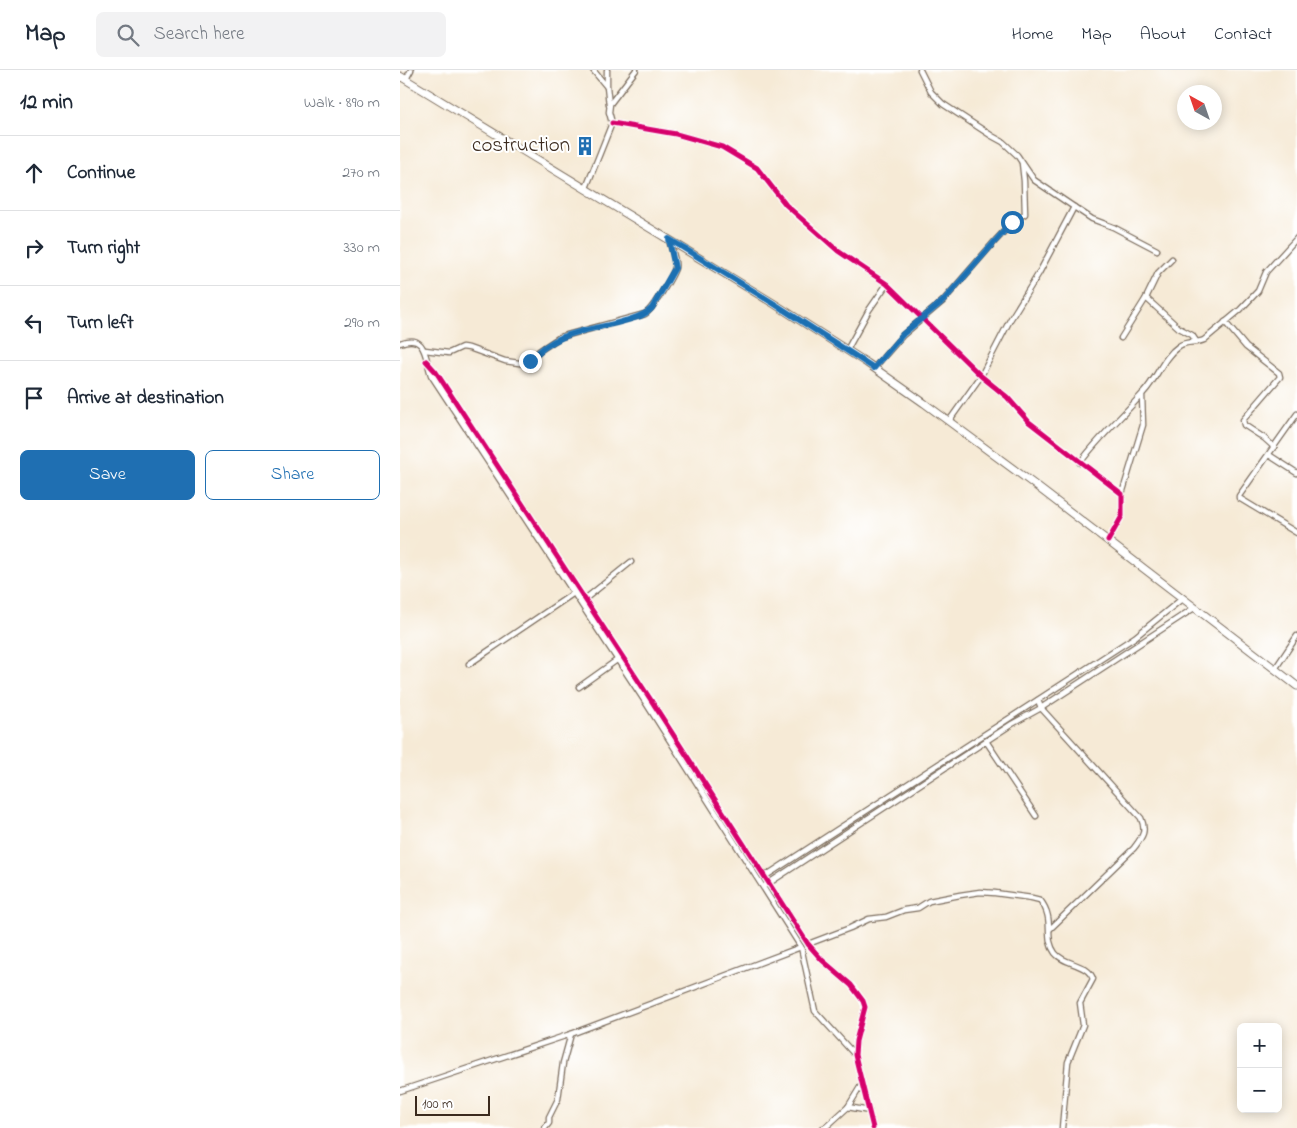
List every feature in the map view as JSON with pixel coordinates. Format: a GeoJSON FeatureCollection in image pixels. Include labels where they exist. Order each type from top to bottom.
{"type":"FeatureCollection","features":[{"type":"Feature","properties":{"kind":"main road"},"geometry":{"type":"LineString","coordinates":[[403,77],[669,239],[874,368],[1108,541],[1297,686]]}},
{"type":"Feature","properties":{"kind":"street"},"geometry":{"type":"LineString","coordinates":[[403,77],[411,70]]}},
{"type":"Feature","properties":{"kind":"street"},"geometry":{"type":"LineString","coordinates":[[593,70],[607,87]]}},
{"type":"Feature","properties":{"kind":"street"},"geometry":{"type":"LineString","coordinates":[[586,188],[612,123],[607,87],[607,70]]}},
{"type":"Feature","properties":{"kind":"street"},"geometry":{"type":"LineString","coordinates":[[610,108],[611,102],[636,70]]}},
{"type":"Feature","properties":{"kind":"street"},"geometry":{"type":"LineString","coordinates":[[920,70],[931,92],[943,104],[1003,142],[1022,162],[1034,180],[1092,219],[1113,227],[1157,250]]}},
{"type":"Feature","properties":{"kind":"street"},"geometry":{"type":"LineString","coordinates":[[612,123],[676,134],[722,147],[757,168],[786,205],[838,252],[887,284],[981,376],[1007,397],[1029,422],[1122,494]]}},
{"type":"Feature","properties":{"kind":"street"},"geometry":{"type":"LineString","coordinates":[[874,368],[903,334],[943,301],[1014,220],[1025,214],[1022,162]]}},
{"type":"Feature","properties":{"kind":"street"},"geometry":{"type":"LineString","coordinates":[[948,421],[981,376],[1006,326],[1039,273],[1074,207]]}},
{"type":"Feature","properties":{"kind":"street"},"geometry":{"type":"LineString","coordinates":[[1080,463],[1093,445],[1142,395],[1173,351],[1186,342],[1204,340],[1240,310],[1258,291],[1266,272],[1297,238]]}},
{"type":"Feature","properties":{"kind":"street"},"geometry":{"type":"LineString","coordinates":[[425,350],[448,353],[462,347],[505,361],[526,364],[538,351],[560,337],[645,314],[652,308],[674,271],[675,264],[669,239]]}},
{"type":"Feature","properties":{"kind":"street"},"geometry":{"type":"LineString","coordinates":[[1121,338],[1146,298],[1158,273],[1172,259]]}},
{"type":"Feature","properties":{"kind":"street"},"geometry":{"type":"LineString","coordinates":[[847,350],[869,310],[887,284]]}},
{"type":"Feature","properties":{"kind":"street"},"geometry":{"type":"LineString","coordinates":[[1146,298],[1179,328],[1192,335],[1196,341]]}},
{"type":"Feature","properties":{"kind":"street"},"geometry":{"type":"LineString","coordinates":[[1225,322],[1246,347],[1279,373],[1280,377],[1244,420],[1244,425],[1274,447]]}},
{"type":"Feature","properties":{"kind":"street"},"geometry":{"type":"LineString","coordinates":[[400,343],[415,341],[425,350],[426,361],[431,375],[801,946],[815,1011],[855,1055]]}},
{"type":"Feature","properties":{"kind":"street"},"geometry":{"type":"LineString","coordinates":[[426,361],[436,372],[585,599],[808,944],[822,960],[851,985],[863,1001],[865,1007],[856,1041],[855,1055],[873,1128]]}},
{"type":"Feature","properties":{"kind":"street"},"geometry":{"type":"LineString","coordinates":[[1108,541],[1122,516],[1122,494],[1143,425],[1142,395]]}},
{"type":"Feature","properties":{"kind":"street"},"geometry":{"type":"LineString","coordinates":[[1297,414],[1239,498],[1297,533]]}},
{"type":"Feature","properties":{"kind":"street"},"geometry":{"type":"LineString","coordinates":[[1269,455],[1297,473]]}},
{"type":"Feature","properties":{"kind":"street"},"geometry":{"type":"LineString","coordinates":[[585,599],[631,562]]}},
{"type":"Feature","properties":{"kind":"street"},"geometry":{"type":"LineString","coordinates":[[469,664],[574,593]]}},
{"type":"Feature","properties":{"kind":"street"},"geometry":{"type":"LineString","coordinates":[[758,880],[1135,637],[1182,598]]}},
{"type":"Feature","properties":{"kind":"street"},"geometry":{"type":"LineString","coordinates":[[763,887],[1194,608]]}},
{"type":"Feature","properties":{"kind":"street"},"geometry":{"type":"LineString","coordinates":[[1275,669],[1297,636]]}},
{"type":"Feature","properties":{"kind":"street"},"geometry":{"type":"LineString","coordinates":[[579,687],[617,660]]}},
{"type":"Feature","properties":{"kind":"street"},"geometry":{"type":"LineString","coordinates":[[1038,700],[1041,708],[1141,818],[1144,826],[1142,837],[1134,848],[1050,929]]}},
{"type":"Feature","properties":{"kind":"street"},"geometry":{"type":"LineString","coordinates":[[986,741],[1036,816]]}},
{"type":"Feature","properties":{"kind":"street"},"geometry":{"type":"LineString","coordinates":[[808,944],[869,919],[886,917],[904,910],[915,909],[929,901],[980,892],[1038,899],[1042,902],[1048,913],[1049,941],[1055,953],[1061,958],[1084,968],[1093,979],[1080,1003],[1083,1026],[1068,1062],[1062,1128]]}},
{"type":"Feature","properties":{"kind":"street"},"geometry":{"type":"LineString","coordinates":[[400,1091],[571,1034],[801,946]]}},
{"type":"Feature","properties":{"kind":"street"},"geometry":{"type":"LineString","coordinates":[[544,1128],[558,1099],[563,1063],[571,1034]]}},
{"type":"Feature","properties":{"kind":"street"},"geometry":{"type":"LineString","coordinates":[[825,1128],[848,1106],[862,1084]]}},
{"type":"Feature","properties":{"kind":"street"},"geometry":{"type":"LineString","coordinates":[[848,1106],[869,1111]]}},
{"type":"Feature","properties":{"kind":"cycle path"},"geometry":{"type":"LineString","coordinates":[[612,123],[676,134],[722,147],[757,168],[786,205],[838,251],[887,284],[981,376],[1007,397],[1029,422],[1122,494],[1122,516],[1108,541]]}},
{"type":"Feature","properties":{"kind":"cycle path"},"geometry":{"type":"LineString","coordinates":[[426,361],[436,372],[649,697],[808,944],[822,960],[851,985],[863,1001],[865,1007],[856,1041],[855,1055],[873,1128]]}},
{"type":"Feature","properties":{"kind":"place","name":"costruction"},"geometry":{"type":"Point","coordinates":[585,146]}},
{"type":"Feature","properties":{"kind":"route"},"geometry":{"type":"LineString","coordinates":[[530,361],[538,351],[560,337],[648,313],[675,268],[669,239],[874,368],[897,341],[900,340],[903,334],[943,301],[1012,222]]}}]}
